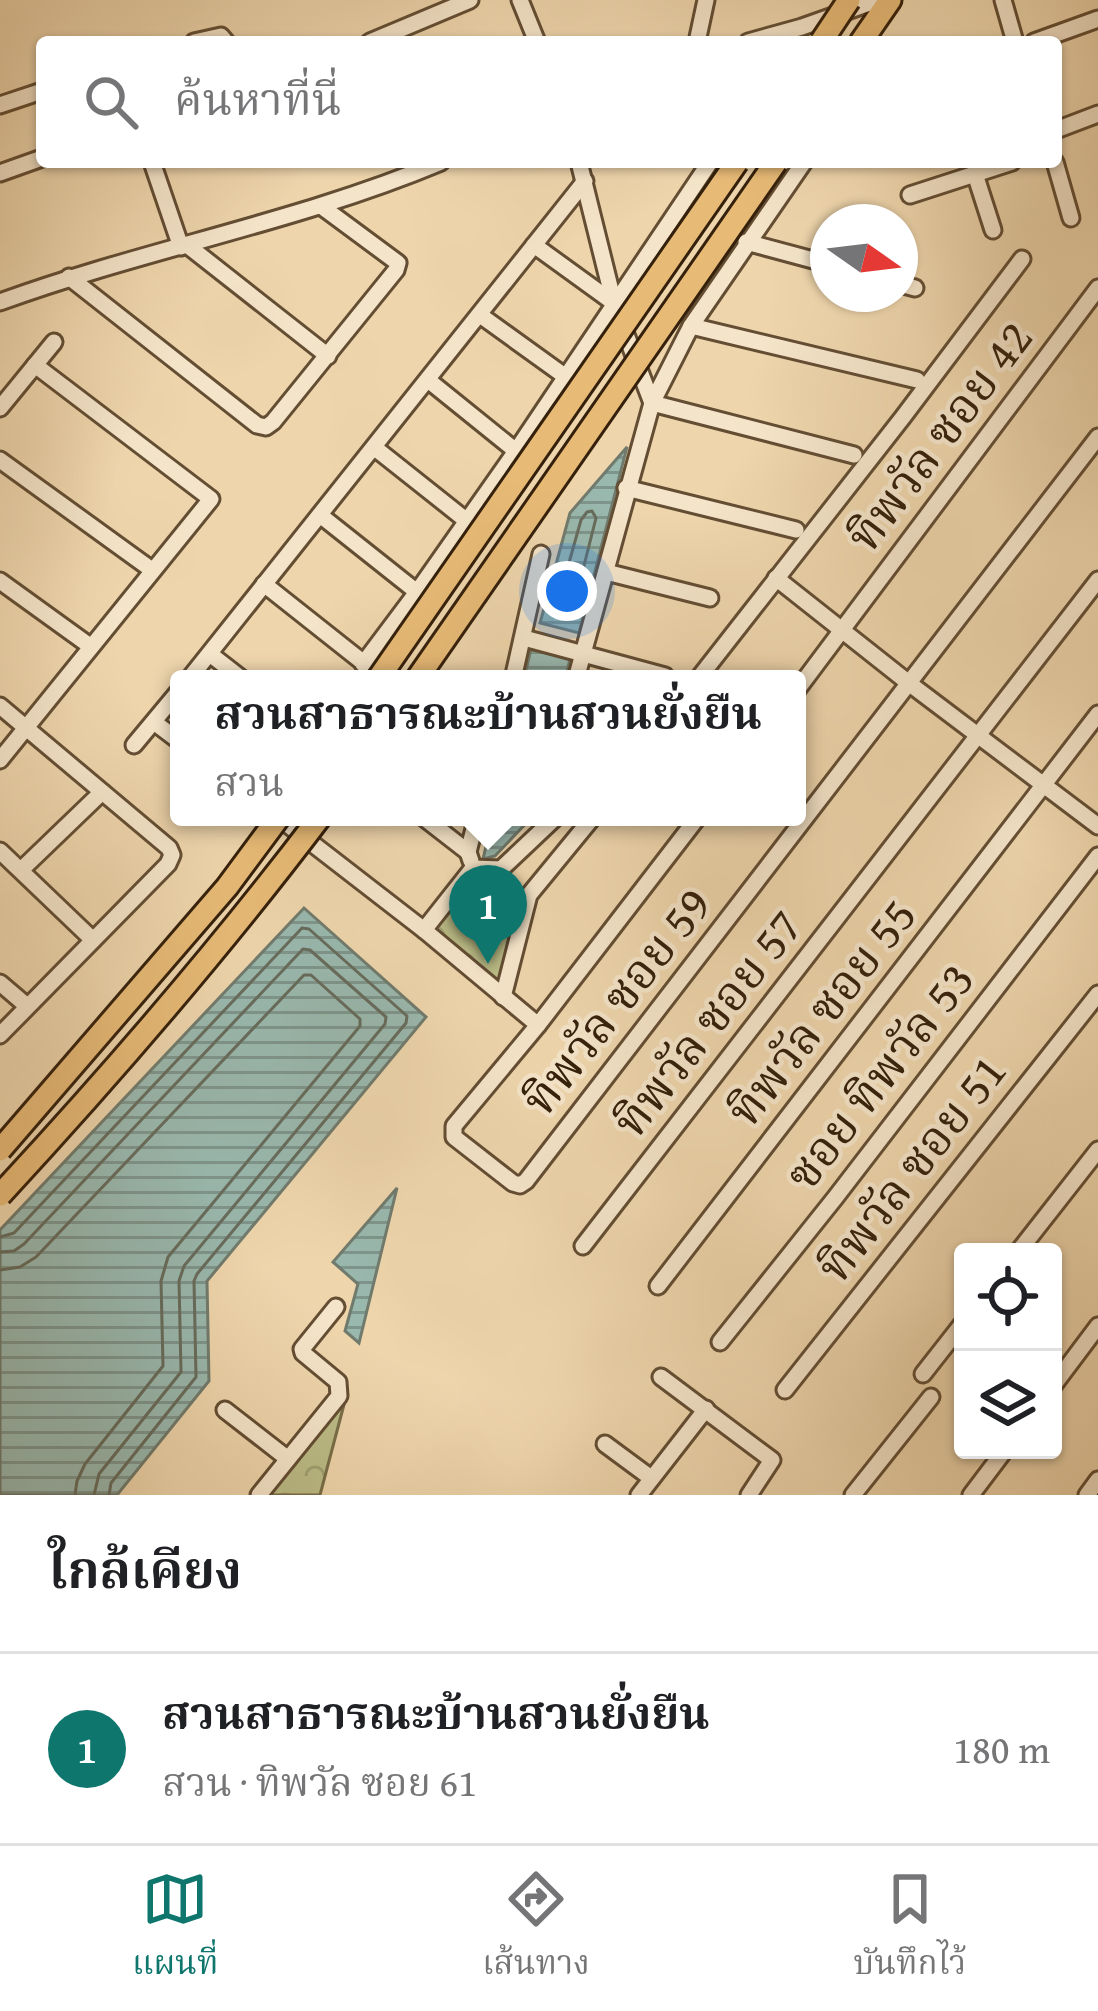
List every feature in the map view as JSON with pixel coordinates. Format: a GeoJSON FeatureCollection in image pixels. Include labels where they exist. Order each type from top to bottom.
{"type":"FeatureCollection","features":[{"type":"Feature","properties":{"kind":"highway"},"geometry":{"type":"LineString","coordinates":[[824,36],[849,0]]}},
{"type":"Feature","properties":{"kind":"highway"},"geometry":{"type":"LineString","coordinates":[[865,36],[890,0]]}},
{"type":"Feature","properties":{"kind":"highway"},"geometry":{"type":"LineString","coordinates":[[378,670],[733,168]]}},
{"type":"Feature","properties":{"kind":"highway"},"geometry":{"type":"LineString","coordinates":[[423,670],[772,168]]}},
{"type":"Feature","properties":{"kind":"highway"},"geometry":{"type":"LineString","coordinates":[[0,1150],[227,887],[271,826]]}},
{"type":"Feature","properties":{"kind":"highway"},"geometry":{"type":"LineString","coordinates":[[0,1195],[116,1068],[253,906],[313,826]]}},
{"type":"Feature","properties":{"kind":"street"},"geometry":{"type":"LineString","coordinates":[[384,36],[470,0]]}},
{"type":"Feature","properties":{"kind":"street"},"geometry":{"type":"LineString","coordinates":[[520,0],[535,36]]}},
{"type":"Feature","properties":{"kind":"street"},"geometry":{"type":"LineString","coordinates":[[698,36],[706,0]]}},
{"type":"Feature","properties":{"kind":"street"},"geometry":{"type":"LineString","coordinates":[[807,34],[878,0]]}},
{"type":"Feature","properties":{"kind":"street"},"geometry":{"type":"LineString","coordinates":[[1003,0],[1014,36]]}},
{"type":"Feature","properties":{"kind":"street"},"geometry":{"type":"LineString","coordinates":[[1051,36],[1098,20]]}},
{"type":"Feature","properties":{"kind":"street"},"geometry":{"type":"LineString","coordinates":[[0,105],[36,94]]}},
{"type":"Feature","properties":{"kind":"street"},"geometry":{"type":"LineString","coordinates":[[1062,128],[1098,114]]}},
{"type":"Feature","properties":{"kind":"street"},"geometry":{"type":"LineString","coordinates":[[0,173],[36,160]]}},
{"type":"Feature","properties":{"kind":"street"},"geometry":{"type":"LineString","coordinates":[[154,168],[184,246],[328,356]]}},
{"type":"Feature","properties":{"kind":"street"},"geometry":{"type":"LineString","coordinates":[[0,302],[69,277],[321,206],[425,168]]}},
{"type":"Feature","properties":{"kind":"street"},"geometry":{"type":"LineString","coordinates":[[581,168],[614,303],[652,403]]}},
{"type":"Feature","properties":{"kind":"street"},"geometry":{"type":"LineString","coordinates":[[377,670],[417,592],[706,168]]}},
{"type":"Feature","properties":{"kind":"street"},"geometry":{"type":"LineString","coordinates":[[578,670],[652,403],[691,326],[800,168]]}},
{"type":"Feature","properties":{"kind":"street"},"geometry":{"type":"LineString","coordinates":[[910,195],[994,168]]}},
{"type":"Feature","properties":{"kind":"street"},"geometry":{"type":"LineString","coordinates":[[1057,168],[1071,218]]}},
{"type":"Feature","properties":{"kind":"street"},"geometry":{"type":"LineString","coordinates":[[975,174],[993,230]]}},
{"type":"Feature","properties":{"kind":"street"},"geometry":{"type":"LineString","coordinates":[[197,670],[585,181]]}},
{"type":"Feature","properties":{"kind":"street"},"geometry":{"type":"LineString","coordinates":[[69,277],[256,424],[266,427],[328,356],[398,263],[321,206]]}},
{"type":"Feature","properties":{"kind":"street"},"geometry":{"type":"LineString","coordinates":[[746,242],[810,259]]}},
{"type":"Feature","properties":{"kind":"street"},"geometry":{"type":"LineString","coordinates":[[534,245],[614,303]]}},
{"type":"Feature","properties":{"kind":"street"},"geometry":{"type":"LineString","coordinates":[[705,670],[1022,259]]}},
{"type":"Feature","properties":{"kind":"street","name":"ทิพวัล ซอย 42"},"geometry":{"type":"LineString","coordinates":[[806,677],[1098,288]]}},
{"type":"Feature","properties":{"kind":"street"},"geometry":{"type":"LineString","coordinates":[[480,315],[566,377]]}},
{"type":"Feature","properties":{"kind":"street"},"geometry":{"type":"LineString","coordinates":[[691,326],[917,380]]}},
{"type":"Feature","properties":{"kind":"street"},"geometry":{"type":"LineString","coordinates":[[0,408],[54,342]]}},
{"type":"Feature","properties":{"kind":"street"},"geometry":{"type":"LineString","coordinates":[[0,760],[211,499],[34,365]]}},
{"type":"Feature","properties":{"kind":"street"},"geometry":{"type":"LineString","coordinates":[[428,380],[516,451]]}},
{"type":"Feature","properties":{"kind":"street"},"geometry":{"type":"LineString","coordinates":[[652,403],[854,454]]}},
{"type":"Feature","properties":{"kind":"street"},"geometry":{"type":"LineString","coordinates":[[910,684],[1098,436]]}},
{"type":"Feature","properties":{"kind":"street"},"geometry":{"type":"LineString","coordinates":[[375,448],[467,521]]}},
{"type":"Feature","properties":{"kind":"street"},"geometry":{"type":"LineString","coordinates":[[0,460],[152,570]]}},
{"type":"Feature","properties":{"kind":"street"},"geometry":{"type":"LineString","coordinates":[[626,488],[796,530]]}},
{"type":"Feature","properties":{"kind":"street"},"geometry":{"type":"LineString","coordinates":[[320,515],[417,592]]}},
{"type":"Feature","properties":{"kind":"street"},"geometry":{"type":"LineString","coordinates":[[515,670],[541,554]]}},
{"type":"Feature","properties":{"kind":"street"},"geometry":{"type":"LineString","coordinates":[[606,572],[710,598]]}},
{"type":"Feature","properties":{"kind":"street"},"geometry":{"type":"LineString","coordinates":[[776,578],[1098,826]]}},
{"type":"Feature","properties":{"kind":"street","name":"ทิพวัล ซอย 57"},"geometry":{"type":"LineString","coordinates":[[583,1246],[1098,580]]}},
{"type":"Feature","properties":{"kind":"street"},"geometry":{"type":"LineString","coordinates":[[0,581],[90,646]]}},
{"type":"Feature","properties":{"kind":"street"},"geometry":{"type":"LineString","coordinates":[[264,584],[370,670]]}},
{"type":"Feature","properties":{"kind":"street"},"geometry":{"type":"LineString","coordinates":[[524,638],[644,670]]}},
{"type":"Feature","properties":{"kind":"street"},"geometry":{"type":"LineString","coordinates":[[210,654],[230,670]]}},
{"type":"Feature","properties":{"kind":"street","name":"ทิพวัล ซอย 59"},"geometry":{"type":"LineString","coordinates":[[806,819],[910,684]]}},
{"type":"Feature","properties":{"kind":"street"},"geometry":{"type":"LineString","coordinates":[[134,746],[170,703]]}},
{"type":"Feature","properties":{"kind":"street"},"geometry":{"type":"LineString","coordinates":[[0,706],[172,855],[0,1035]]}},
{"type":"Feature","properties":{"kind":"street","name":"ทิพวัล ซอย 55"},"geometry":{"type":"LineString","coordinates":[[658,1286],[1098,714]]}},
{"type":"Feature","properties":{"kind":"street"},"geometry":{"type":"LineString","coordinates":[[154,722],[170,734]]}},
{"type":"Feature","properties":{"kind":"street"},"geometry":{"type":"LineString","coordinates":[[21,870],[102,791]]}},
{"type":"Feature","properties":{"kind":"street"},"geometry":{"type":"LineString","coordinates":[[290,826],[538,1025],[691,826]]}},
{"type":"Feature","properties":{"kind":"street"},"geometry":{"type":"LineString","coordinates":[[433,826],[470,860],[501,868],[546,826]]}},
{"type":"Feature","properties":{"kind":"street"},"geometry":{"type":"LineString","coordinates":[[424,930],[470,860],[476,826]]}},
{"type":"Feature","properties":{"kind":"street"},"geometry":{"type":"LineString","coordinates":[[503,997],[530,895],[586,826]]}},
{"type":"Feature","properties":{"kind":"street","name":"ทิพวัล ซอย 59"},"geometry":{"type":"LineString","coordinates":[[538,1025],[452,1132],[520,1185],[800,826]]}},
{"type":"Feature","properties":{"kind":"street"},"geometry":{"type":"LineString","coordinates":[[0,851],[93,940]]}},
{"type":"Feature","properties":{"kind":"street","name":"ซอย ทิพวัล 53"},"geometry":{"type":"LineString","coordinates":[[719,1342],[1098,856]]}},
{"type":"Feature","properties":{"kind":"street"},"geometry":{"type":"LineString","coordinates":[[0,982],[26,1006]]}},
{"type":"Feature","properties":{"kind":"street","name":"ทิพวัล ซอย 51"},"geometry":{"type":"LineString","coordinates":[[784,1390],[1098,994]]}},
{"type":"Feature","properties":{"kind":"street"},"geometry":{"type":"LineString","coordinates":[[1025,1243],[1098,1150]]}},
{"type":"Feature","properties":{"kind":"street"},"geometry":{"type":"LineString","coordinates":[[259,1495],[339,1396],[338,1382],[302,1349],[336,1307]]}},
{"type":"Feature","properties":{"kind":"street"},"geometry":{"type":"LineString","coordinates":[[1062,1374],[1098,1326]]}},
{"type":"Feature","properties":{"kind":"street"},"geometry":{"type":"LineString","coordinates":[[923,1374],[954,1334]]}},
{"type":"Feature","properties":{"kind":"street"},"geometry":{"type":"LineString","coordinates":[[661,1376],[772,1460],[749,1495]]}},
{"type":"Feature","properties":{"kind":"street"},"geometry":{"type":"LineString","coordinates":[[853,1495],[931,1397]]}},
{"type":"Feature","properties":{"kind":"street"},"geometry":{"type":"LineString","coordinates":[[639,1495],[706,1409]]}},
{"type":"Feature","properties":{"kind":"street"},"geometry":{"type":"LineString","coordinates":[[226,1410],[288,1459]]}},
{"type":"Feature","properties":{"kind":"street"},"geometry":{"type":"LineString","coordinates":[[605,1444],[651,1478]]}},
{"type":"Feature","properties":{"kind":"street"},"geometry":{"type":"LineString","coordinates":[[971,1495],[998,1459]]}},
{"type":"Feature","properties":{"kind":"street"},"geometry":{"type":"LineString","coordinates":[[1087,1495],[1098,1480]]}},
{"type":"Feature","properties":{"kind":"green space"},"geometry":{"type":"Polygon","coordinates":[[[473,868],[501,869],[526,910],[503,997],[424,930],[473,868]]]}},
{"type":"Feature","properties":{"kind":"green space"},"geometry":{"type":"Polygon","coordinates":[[[346,1397],[320,1495],[269,1495],[346,1397]]]}},
{"type":"Feature","properties":{"kind":"water"},"geometry":{"type":"Polygon","coordinates":[[[627,447],[579,633],[540,623],[570,513],[627,447]]]}},
{"type":"Feature","properties":{"kind":"water"},"geometry":{"type":"Polygon","coordinates":[[[531,649],[570,659],[567,670],[526,670],[531,649]]]}},
{"type":"Feature","properties":{"kind":"water"},"geometry":{"type":"Polygon","coordinates":[[[491,826],[523,826],[495,856],[483,859],[491,826]]]}},
{"type":"Feature","properties":{"kind":"water"},"geometry":{"type":"Polygon","coordinates":[[[304,908],[426,1017],[207,1281],[209,1381],[117,1495],[0,1495],[0,1230],[304,908]]]}},
{"type":"Feature","properties":{"kind":"water"},"geometry":{"type":"Polygon","coordinates":[[[397,1188],[359,1343],[345,1331],[358,1284],[333,1262],[397,1188]]]}},
{"type":"Feature","properties":{"kind":"place","name":"สวนสาธารณะบ้านสวนยั่งยืน"},"geometry":{"type":"Point","coordinates":[488,964]}}]}
